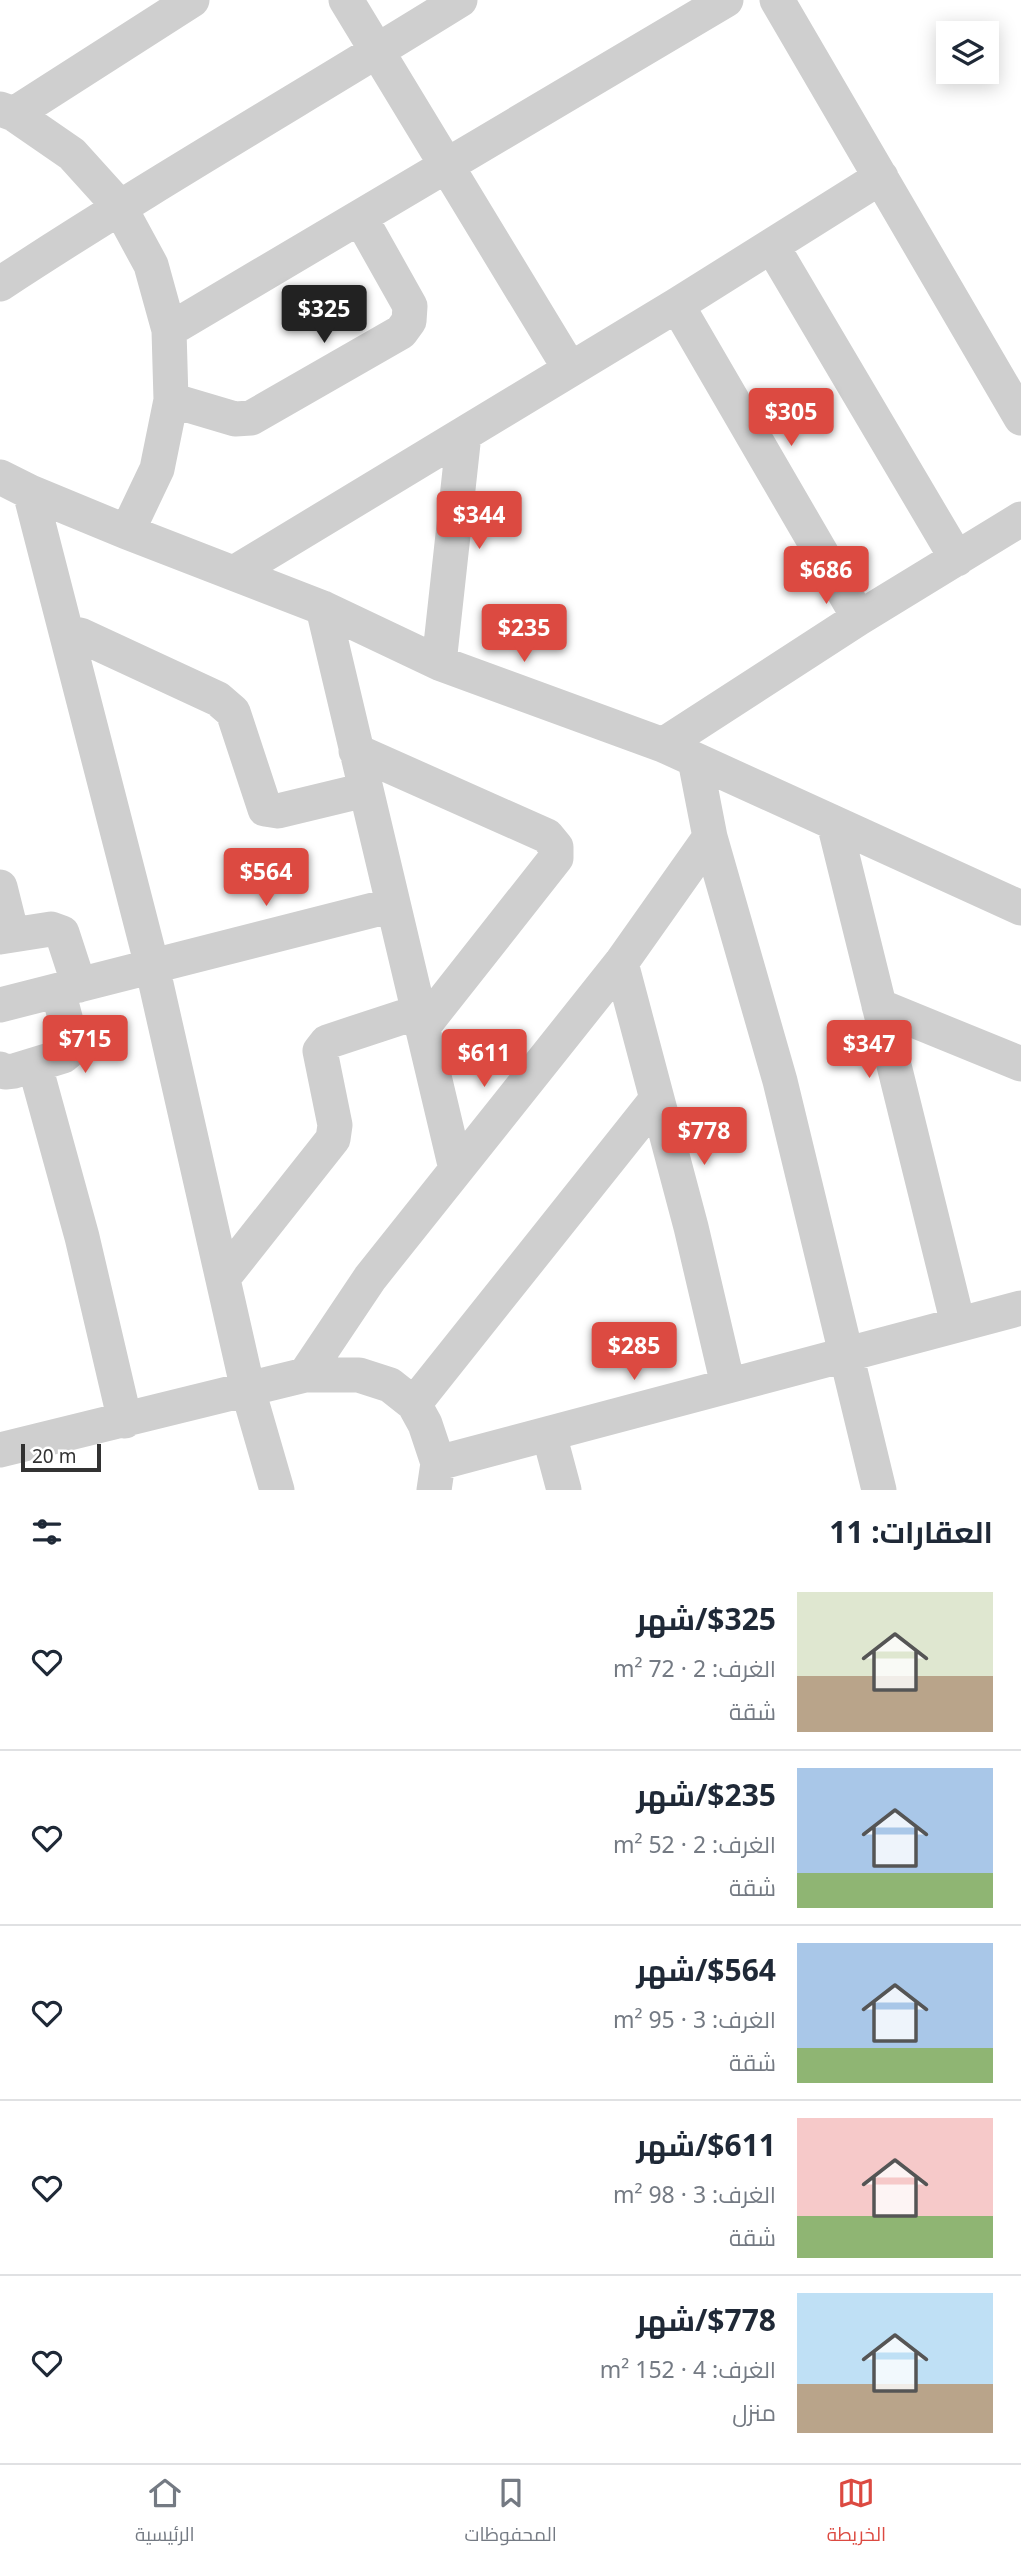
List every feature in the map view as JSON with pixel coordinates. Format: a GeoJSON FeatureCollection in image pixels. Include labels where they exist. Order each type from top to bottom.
{"type":"FeatureCollection","features":[{"type":"Feature","properties":{"kind":"street"},"geometry":{"type":"LineString","coordinates":[[127,532],[157,469],[171,400],[169,330],[151,265],[119,206],[72,154],[7,111],[192,0]]}},
{"type":"Feature","properties":{"kind":"street"},"geometry":{"type":"LineString","coordinates":[[346,0],[570,369]]}},
{"type":"Feature","properties":{"kind":"street"},"geometry":{"type":"LineString","coordinates":[[0,284],[119,206],[460,0]]}},
{"type":"Feature","properties":{"kind":"street"},"geometry":{"type":"LineString","coordinates":[[169,330],[726,0]]}},
{"type":"Feature","properties":{"kind":"street"},"geometry":{"type":"LineString","coordinates":[[777,0],[1021,418]]}},
{"type":"Feature","properties":{"kind":"street"},"geometry":{"type":"LineString","coordinates":[[234,573],[677,305],[881,177]]}},
{"type":"Feature","properties":{"kind":"street"},"geometry":{"type":"LineString","coordinates":[[171,400],[235,419],[251,418],[401,332],[410,321],[410,306],[360,217]]}},
{"type":"Feature","properties":{"kind":"street"},"geometry":{"type":"LineString","coordinates":[[772,246],[957,559]]}},
{"type":"Feature","properties":{"kind":"street"},"geometry":{"type":"LineString","coordinates":[[677,305],[859,618]]}},
{"type":"Feature","properties":{"kind":"street"},"geometry":{"type":"LineString","coordinates":[[439,663],[464,434]]}},
{"type":"Feature","properties":{"kind":"street"},"geometry":{"type":"LineString","coordinates":[[15,485],[127,532],[323,608],[439,663],[663,745],[1021,908]]}},
{"type":"Feature","properties":{"kind":"street"},"geometry":{"type":"LineString","coordinates":[[15,485],[66,632],[152,965],[248,1390],[277,1490]]}},
{"type":"Feature","properties":{"kind":"street"},"geometry":{"type":"LineString","coordinates":[[663,745],[859,618],[1021,519]]}},
{"type":"Feature","properties":{"kind":"street"},"geometry":{"type":"LineString","coordinates":[[323,608],[456,1169]]}},
{"type":"Feature","properties":{"kind":"street"},"geometry":{"type":"LineString","coordinates":[[66,632],[80,635],[218,698],[233,712],[265,808],[278,811],[365,790]]}},
{"type":"Feature","properties":{"kind":"street"},"geometry":{"type":"LineString","coordinates":[[223,1278],[333,1139],[335,1125],[320,1051],[327,1042],[420,1020],[556,858],[556,847],[547,836],[356,751]]}},
{"type":"Feature","properties":{"kind":"street"},"geometry":{"type":"LineString","coordinates":[[695,760],[710,837],[780,1081],[879,1490]]}},
{"type":"Feature","properties":{"kind":"street"},"geometry":{"type":"LineString","coordinates":[[834,823],[958,1324]]}},
{"type":"Feature","properties":{"kind":"street"},"geometry":{"type":"LineString","coordinates":[[305,1375],[370,1278],[621,964],[710,837]]}},
{"type":"Feature","properties":{"kind":"street"},"geometry":{"type":"LineString","coordinates":[[0,887],[6,936],[51,929],[62,933],[69,988],[71,1046],[63,1056],[35,1066],[5,1072],[0,1069]]}},
{"type":"Feature","properties":{"kind":"street"},"geometry":{"type":"LineString","coordinates":[[0,1005],[393,905]]}},
{"type":"Feature","properties":{"kind":"street"},"geometry":{"type":"LineString","coordinates":[[621,964],[691,1227],[728,1385]]}},
{"type":"Feature","properties":{"kind":"street"},"geometry":{"type":"LineString","coordinates":[[879,1006],[1021,1063]]}},
{"type":"Feature","properties":{"kind":"street"},"geometry":{"type":"LineString","coordinates":[[35,1066],[82,1237],[125,1421]]}},
{"type":"Feature","properties":{"kind":"street"},"geometry":{"type":"LineString","coordinates":[[414,1404],[657,1099]]}},
{"type":"Feature","properties":{"kind":"street"},"geometry":{"type":"LineString","coordinates":[[0,1450],[305,1375],[359,1375],[390,1385],[414,1404],[425,1424],[436,1476],[549,1434],[1021,1308]]}},
{"type":"Feature","properties":{"kind":"street"},"geometry":{"type":"LineString","coordinates":[[549,1434],[564,1490]]}}]}
